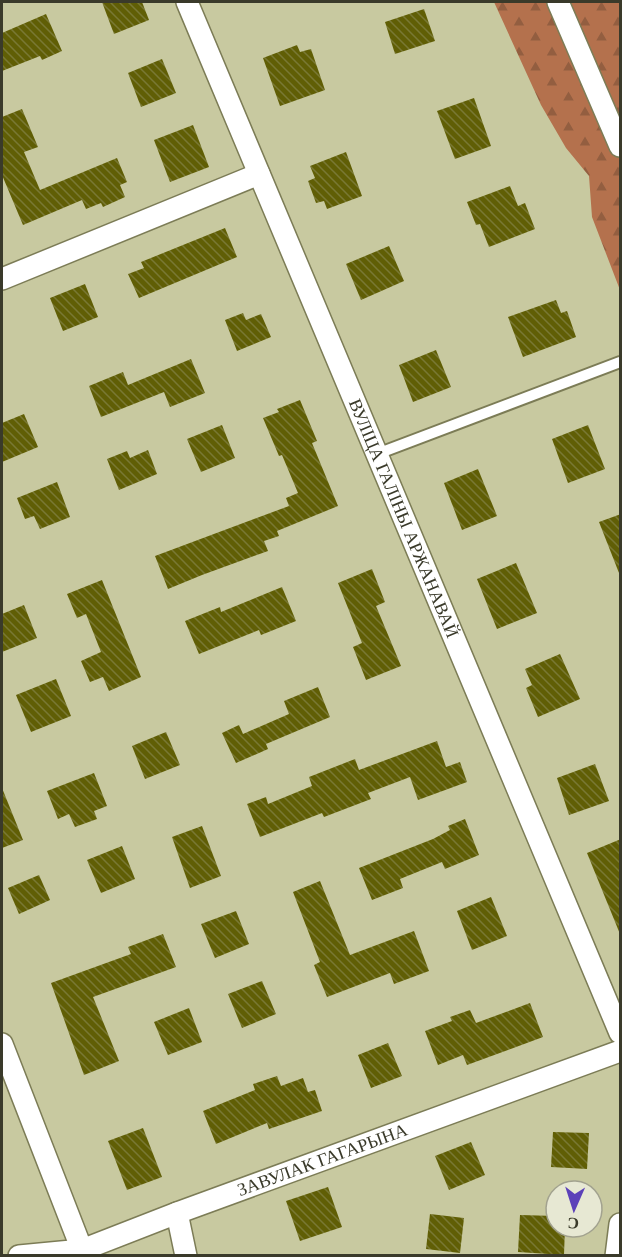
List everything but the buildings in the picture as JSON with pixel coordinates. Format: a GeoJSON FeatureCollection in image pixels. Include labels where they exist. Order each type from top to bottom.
{"type":"FeatureCollection","features":[{"type":"Feature","properties":{"kind":"street","name":"ВУЛІЦА ГАЛІНЫ АРЖАНАВАЙ"},"geometry":{"type":"LineString","coordinates":[[187,2],[621,1033]]}},
{"type":"Feature","properties":{"kind":"street"},"geometry":{"type":"LineString","coordinates":[[558,2],[621,146]]}},
{"type":"Feature","properties":{"kind":"street"},"geometry":{"type":"LineString","coordinates":[[2,279],[260,174]]}},
{"type":"Feature","properties":{"kind":"street"},"geometry":{"type":"LineString","coordinates":[[2,1044],[82,1253]]}},
{"type":"Feature","properties":{"kind":"street","name":"ЗАВУЛАК ГАГАРЫНА"},"geometry":{"type":"LineString","coordinates":[[19,1256],[82,1253],[177,1213],[621,1051]]}},
{"type":"Feature","properties":{"kind":"street"},"geometry":{"type":"LineString","coordinates":[[177,1213],[186,1256]]}},
{"type":"Feature","properties":{"kind":"street"},"geometry":{"type":"LineString","coordinates":[[616,1256],[621,1224]]}},
{"type":"Feature","properties":{"kind":"lane"},"geometry":{"type":"LineString","coordinates":[[377,454],[621,362]]}},
{"type":"Feature","properties":{"kind":"green space"},"geometry":{"type":"Polygon","coordinates":[[[494,2],[620,2],[620,290],[592,217],[589,176],[566,148],[541,105],[494,2]]]}}]}
